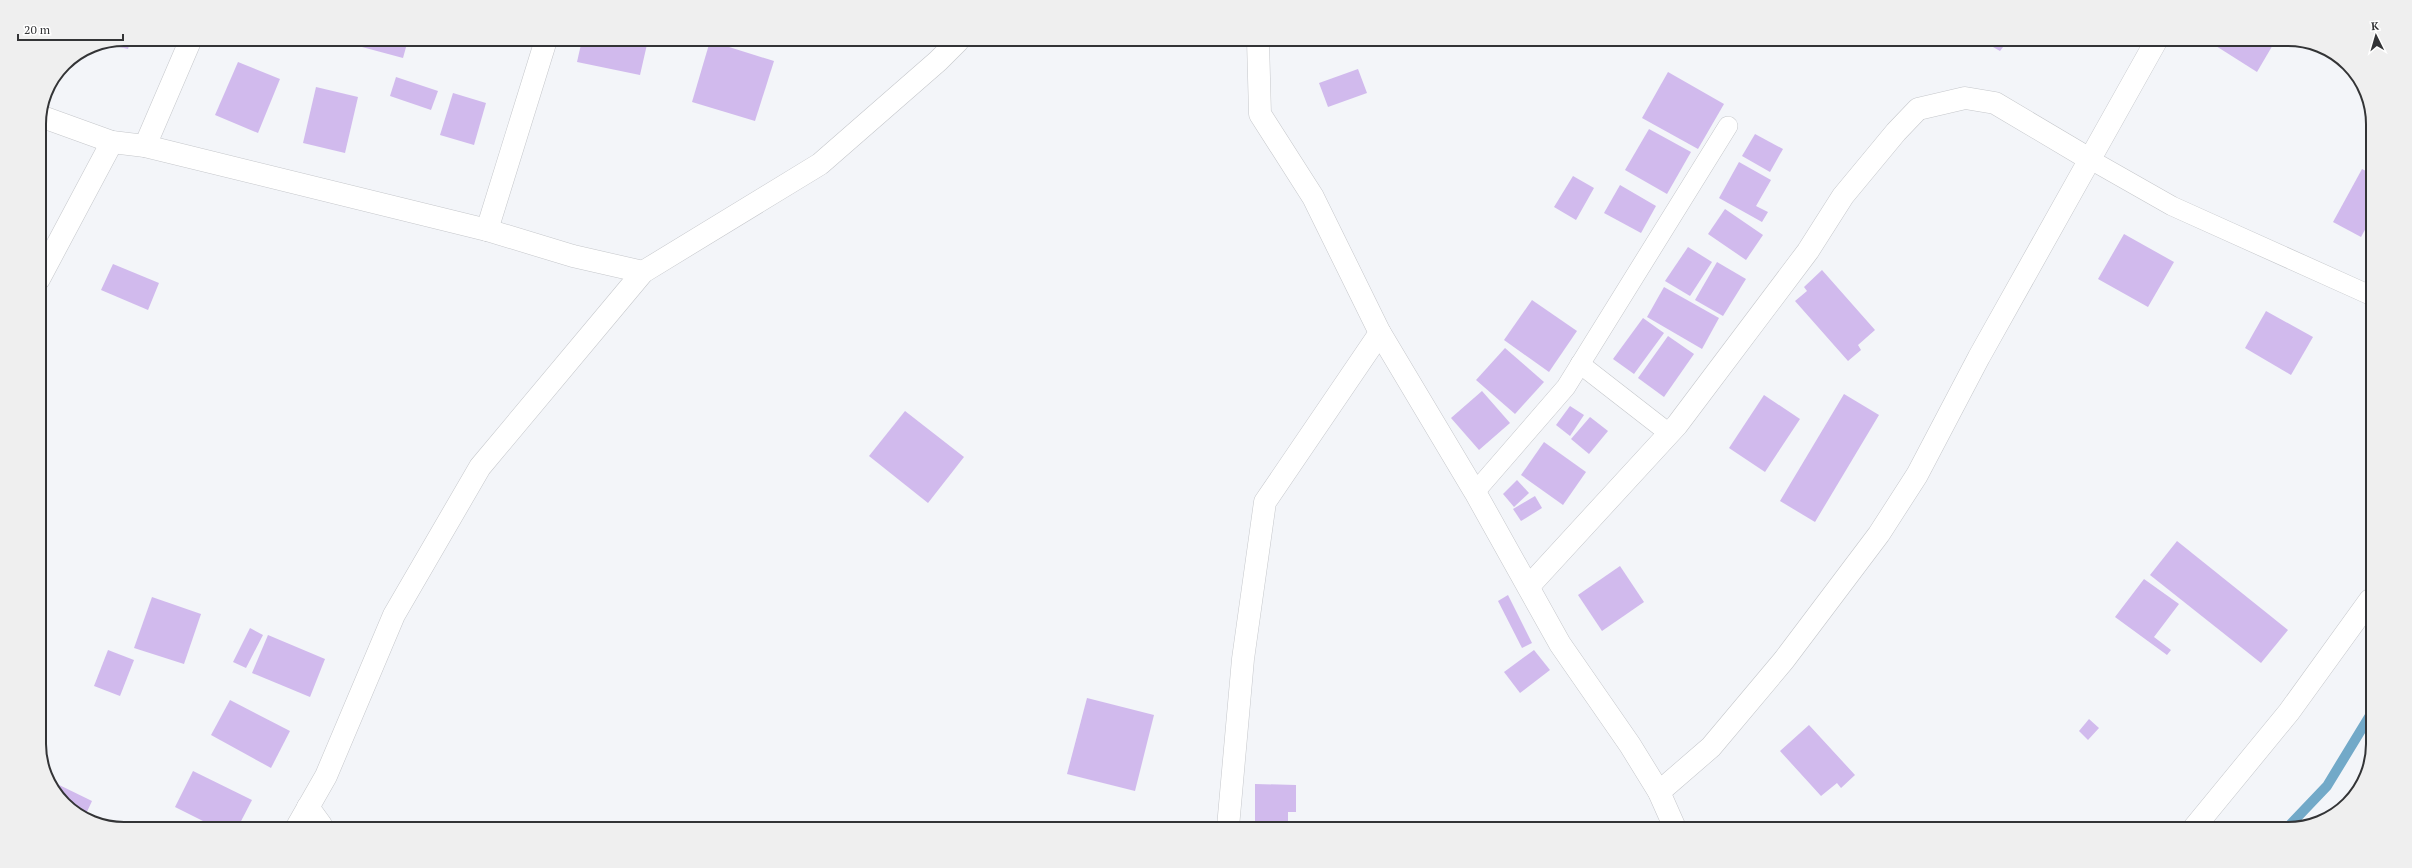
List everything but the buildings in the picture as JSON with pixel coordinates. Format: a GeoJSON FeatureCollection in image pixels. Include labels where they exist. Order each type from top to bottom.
{"type":"FeatureCollection","features":[{"type":"Feature","properties":{"kind":"street"},"geometry":{"type":"LineString","coordinates":[[145,146],[188,46]]}},
{"type":"Feature","properties":{"kind":"street"},"geometry":{"type":"LineString","coordinates":[[487,230],[544,46]]}},
{"type":"Feature","properties":{"kind":"street"},"geometry":{"type":"LineString","coordinates":[[315,822],[303,816],[326,776],[394,615],[480,467],[643,272],[820,164],[938,61],[953,46]]}},
{"type":"Feature","properties":{"kind":"street"},"geometry":{"type":"LineString","coordinates":[[1258,46],[1260,114],[1313,197],[1380,333],[1475,492],[1560,644],[1630,745],[1659,792],[1672,822]]}},
{"type":"Feature","properties":{"kind":"street"},"geometry":{"type":"LineString","coordinates":[[1659,792],[1711,747],[1784,660],[1879,534],[1916,475],[1979,357],[2091,160],[2153,46]]}},
{"type":"Feature","properties":{"kind":"street"},"geometry":{"type":"LineString","coordinates":[[1528,586],[1670,434],[1808,251],[1843,196],[1896,132],[1918,109],[1965,98],[1995,103],[2091,160]]}},
{"type":"Feature","properties":{"kind":"street"},"geometry":{"type":"LineString","coordinates":[[46,118],[112,142],[145,146],[487,230],[573,256],[643,272]]}},
{"type":"Feature","properties":{"kind":"street"},"geometry":{"type":"LineString","coordinates":[[46,267],[112,142]]}},
{"type":"Feature","properties":{"kind":"street"},"geometry":{"type":"LineString","coordinates":[[1228,822],[1243,659],[1265,502],[1380,333]]}},
{"type":"Feature","properties":{"kind":"street"},"geometry":{"type":"LineString","coordinates":[[2199,822],[2289,712],[2366,606]]}},
{"type":"Feature","properties":{"kind":"lane"},"geometry":{"type":"LineString","coordinates":[[1475,492],[1566,387],[1728,126]]}},
{"type":"Feature","properties":{"kind":"lane"},"geometry":{"type":"LineString","coordinates":[[2091,160],[2172,206],[2366,293]]}},
{"type":"Feature","properties":{"kind":"lane"},"geometry":{"type":"LineString","coordinates":[[1580,364],[1670,434]]}},
{"type":"Feature","properties":{"kind":"waterway"},"geometry":{"type":"LineString","coordinates":[[2293,822],[2327,786],[2366,722]]}}]}
